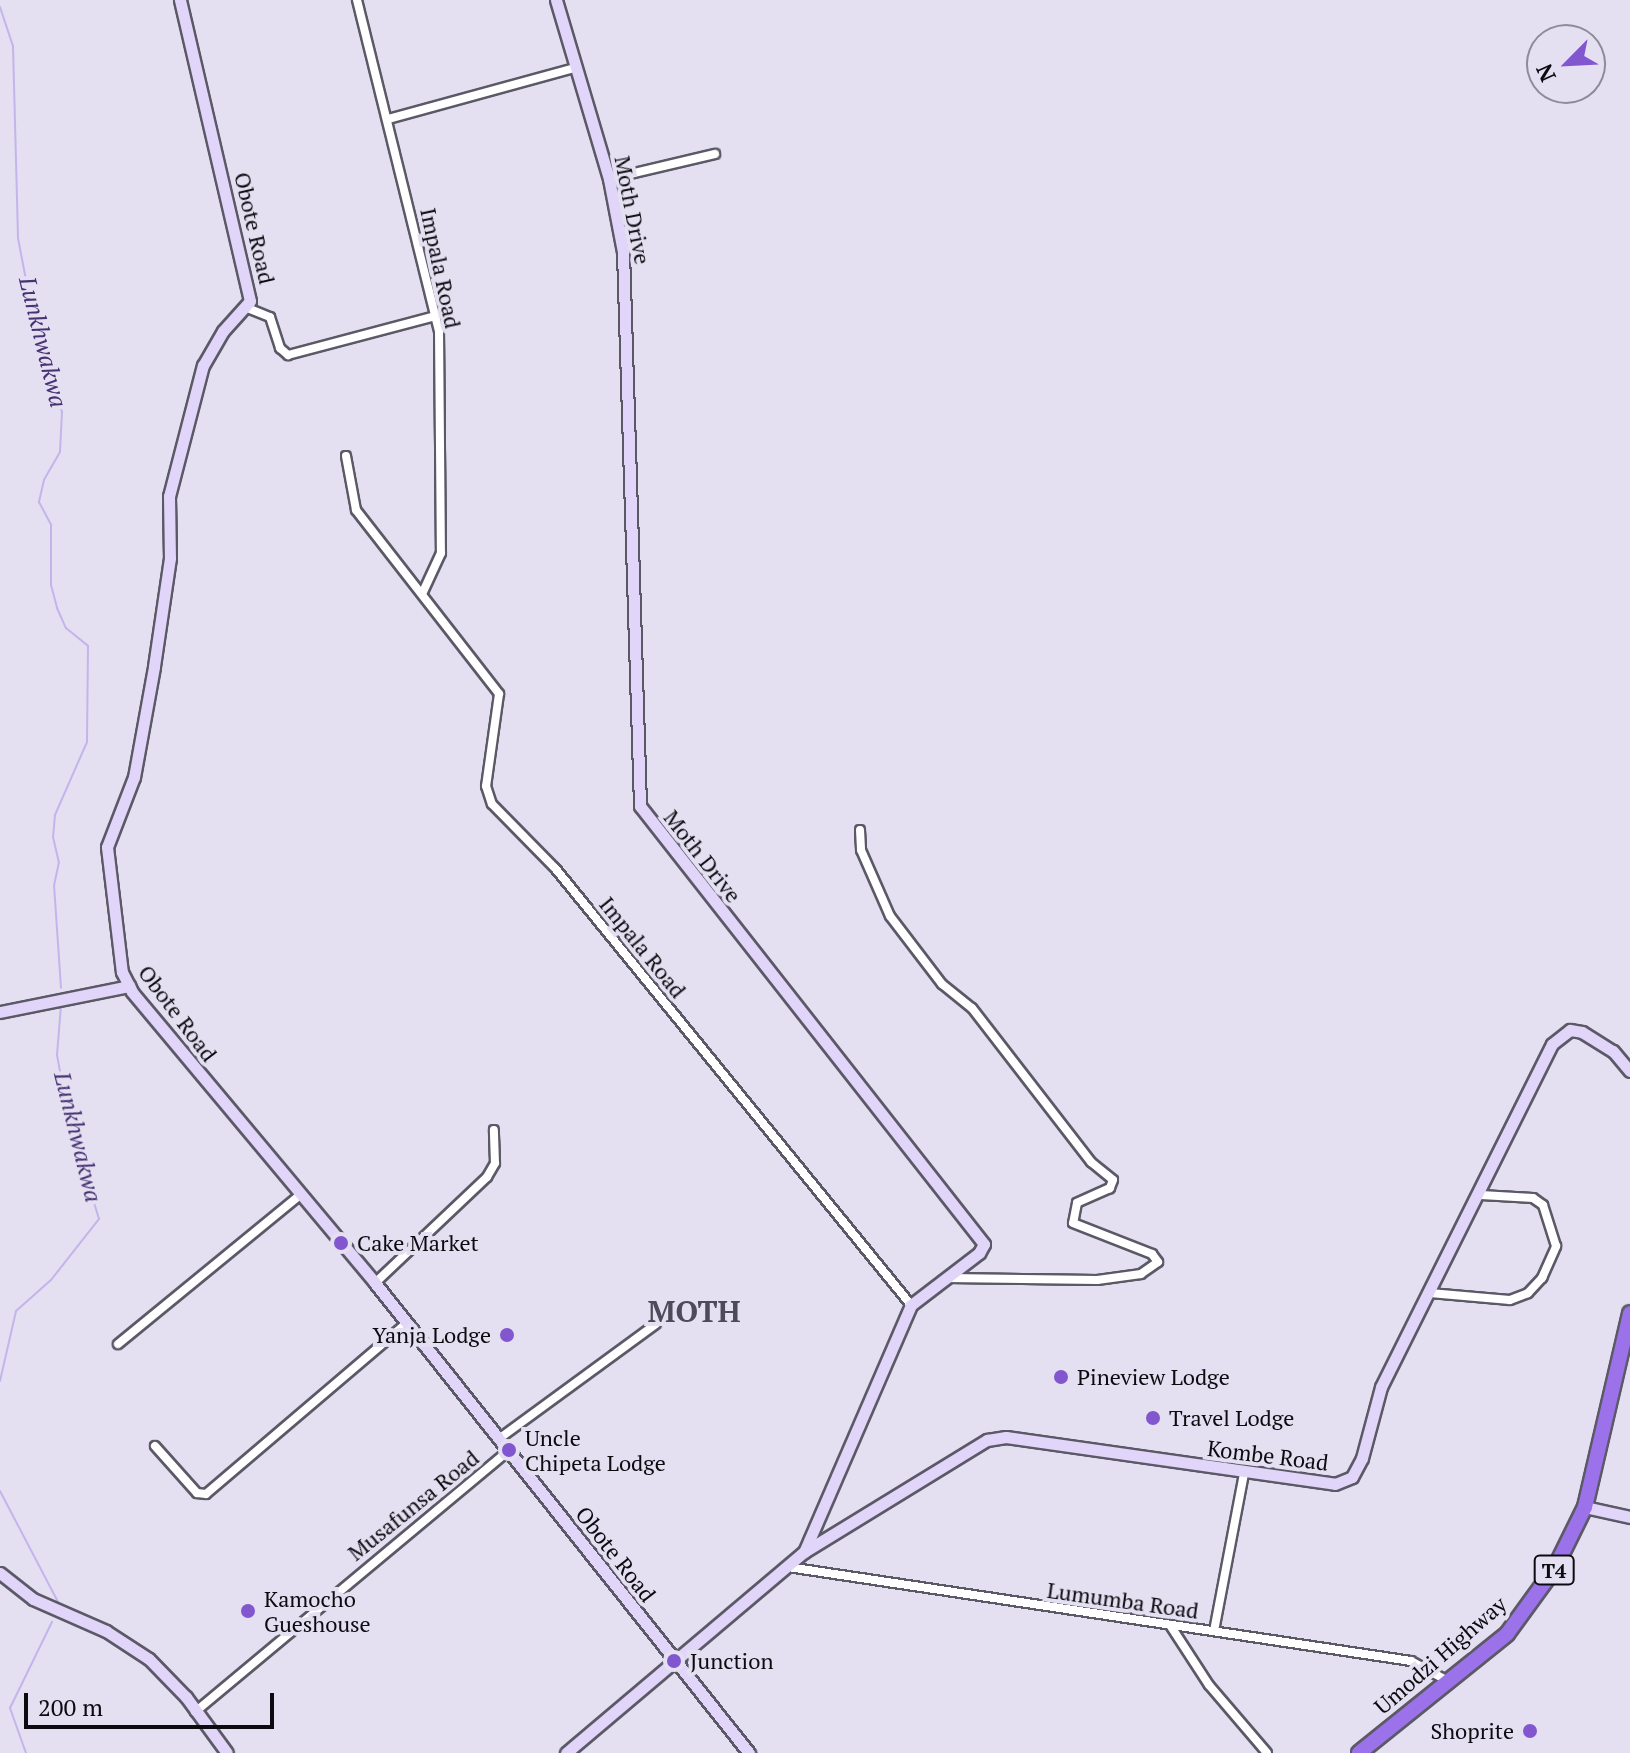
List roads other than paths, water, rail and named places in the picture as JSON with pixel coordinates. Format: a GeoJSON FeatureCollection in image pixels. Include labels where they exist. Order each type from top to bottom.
{"type":"FeatureCollection","features":[{"type":"Feature","properties":{"kind":"highway","name":"Umodzi Highway"},"geometry":{"type":"LineString","coordinates":[[1359,1753],[1507,1634],[1533,1603],[1585,1507],[1630,1313]]}},
{"type":"Feature","properties":{"kind":"street","name":"Obote Road"},"geometry":{"type":"LineString","coordinates":[[180,0],[251,290],[245,307],[223,331],[203,365],[178,448],[169,496],[170,558],[154,667],[131,790],[112,823],[107,847],[117,953],[129,986],[375,1283],[749,1753]]}},
{"type":"Feature","properties":{"kind":"street","name":"Impala Road"},"geometry":{"type":"LineString","coordinates":[[357,0],[436,316],[441,553],[423,592]]}},
{"type":"Feature","properties":{"kind":"street","name":"Moth Drive"},"geometry":{"type":"LineString","coordinates":[[556,0],[609,179],[629,312],[640,806],[839,1064],[979,1232],[983,1249],[911,1305],[804,1552]]}},
{"type":"Feature","properties":{"kind":"street"},"geometry":{"type":"LineString","coordinates":[[388,119],[575,68]]}},
{"type":"Feature","properties":{"kind":"street"},"geometry":{"type":"LineString","coordinates":[[609,179],[715,154]]}},
{"type":"Feature","properties":{"kind":"street"},"geometry":{"type":"LineString","coordinates":[[245,307],[270,317],[280,348],[288,355],[436,316]]}},
{"type":"Feature","properties":{"kind":"street","name":"Impala Road"},"geometry":{"type":"LineString","coordinates":[[346,456],[356,510],[423,592],[499,694],[486,786],[492,804],[555,868],[911,1305]]}},
{"type":"Feature","properties":{"kind":"street"},"geometry":{"type":"LineString","coordinates":[[860,830],[861,850],[890,916],[942,984],[972,1008],[1091,1162],[1113,1180],[1110,1188],[1077,1203],[1073,1223],[1152,1254],[1158,1262],[1141,1274],[1097,1280],[943,1278]]}},
{"type":"Feature","properties":{"kind":"street"},"geometry":{"type":"LineString","coordinates":[[0,1012],[129,986]]}},
{"type":"Feature","properties":{"kind":"street","name":"Kombe Road"},"geometry":{"type":"LineString","coordinates":[[566,1753],[804,1552],[997,1437],[1335,1484],[1352,1477],[1362,1458],[1381,1387],[1560,1035],[1582,1032],[1599,1041],[1630,1071]]}},
{"type":"Feature","properties":{"kind":"street"},"geometry":{"type":"LineString","coordinates":[[375,1283],[487,1177],[495,1163],[494,1130]]}},
{"type":"Feature","properties":{"kind":"street"},"geometry":{"type":"LineString","coordinates":[[118,1344],[301,1194]]}},
{"type":"Feature","properties":{"kind":"street"},"geometry":{"type":"LineString","coordinates":[[1430,1293],[1510,1300],[1528,1293],[1542,1278],[1556,1246],[1543,1205],[1533,1198],[1481,1195]]}},
{"type":"Feature","properties":{"kind":"street"},"geometry":{"type":"LineString","coordinates":[[155,1446],[197,1493],[206,1494],[407,1323]]}},
{"type":"Feature","properties":{"kind":"street"},"geometry":{"type":"LineString","coordinates":[[500,1438],[656,1324]]}},
{"type":"Feature","properties":{"kind":"street","name":"Musafunsa Road"},"geometry":{"type":"LineString","coordinates":[[195,1712],[509,1450]]}},
{"type":"Feature","properties":{"kind":"street"},"geometry":{"type":"LineString","coordinates":[[1214,1631],[1244,1473]]}},
{"type":"Feature","properties":{"kind":"street"},"geometry":{"type":"LineString","coordinates":[[1585,1507],[1630,1517]]}},
{"type":"Feature","properties":{"kind":"street","name":"Lumumba Road"},"geometry":{"type":"LineString","coordinates":[[788,1567],[1411,1661],[1448,1681]]}},
{"type":"Feature","properties":{"kind":"street"},"geometry":{"type":"LineString","coordinates":[[0,1573],[33,1599],[106,1631],[149,1659],[227,1753]]}},
{"type":"Feature","properties":{"kind":"street"},"geometry":{"type":"LineString","coordinates":[[1170,1625],[1209,1685],[1267,1753]]}},
{"type":"Feature","properties":{"kind":"waterway","name":"Lunkhwakwa"},"geometry":{"type":"LineString","coordinates":[[0,7],[13,46],[18,238],[37,338],[62,412],[60,452],[44,480],[39,502],[51,525],[51,585],[57,608],[66,628],[88,646],[87,742],[55,815],[53,837],[59,862],[54,885],[61,988]]}},
{"type":"Feature","properties":{"kind":"waterway","name":"Lunkhwakwa"},"geometry":{"type":"LineString","coordinates":[[0,1381],[16,1311],[51,1280],[99,1219],[69,1121],[57,1055],[61,1005]]}},
{"type":"Feature","properties":{"kind":"waterway","name":"Lunkhwakwa"},"geometry":{"type":"LineString","coordinates":[[0,1491],[59,1604]]}},
{"type":"Feature","properties":{"kind":"waterway","name":"Lunkhwakwa"},"geometry":{"type":"LineString","coordinates":[[26,1753],[10,1708],[52,1622]]}},
{"type":"Feature","properties":{"kind":"place","name":"Cake Market"},"geometry":{"type":"Point","coordinates":[341,1243]}},
{"type":"Feature","properties":{"kind":"place","name":"Yanja Lodge"},"geometry":{"type":"Point","coordinates":[507,1335]}},
{"type":"Feature","properties":{"kind":"place","name":"Pineview Lodge"},"geometry":{"type":"Point","coordinates":[1061,1377]}},
{"type":"Feature","properties":{"kind":"place","name":"Travel Lodge"},"geometry":{"type":"Point","coordinates":[1153,1418]}},
{"type":"Feature","properties":{"kind":"place","name":"Uncle Chipeta Lodge"},"geometry":{"type":"Point","coordinates":[509,1450]}},
{"type":"Feature","properties":{"kind":"place","name":"Kamocho Gueshouse"},"geometry":{"type":"Point","coordinates":[248,1611]}},
{"type":"Feature","properties":{"kind":"place","name":"Junction"},"geometry":{"type":"Point","coordinates":[674,1661]}},
{"type":"Feature","properties":{"kind":"place","name":"Shoprite"},"geometry":{"type":"Point","coordinates":[1530,1731]}},
{"type":"Feature","properties":{"kind":"district","name":"MOTH"},"geometry":{"type":"Point","coordinates":[694,1311]}}]}
